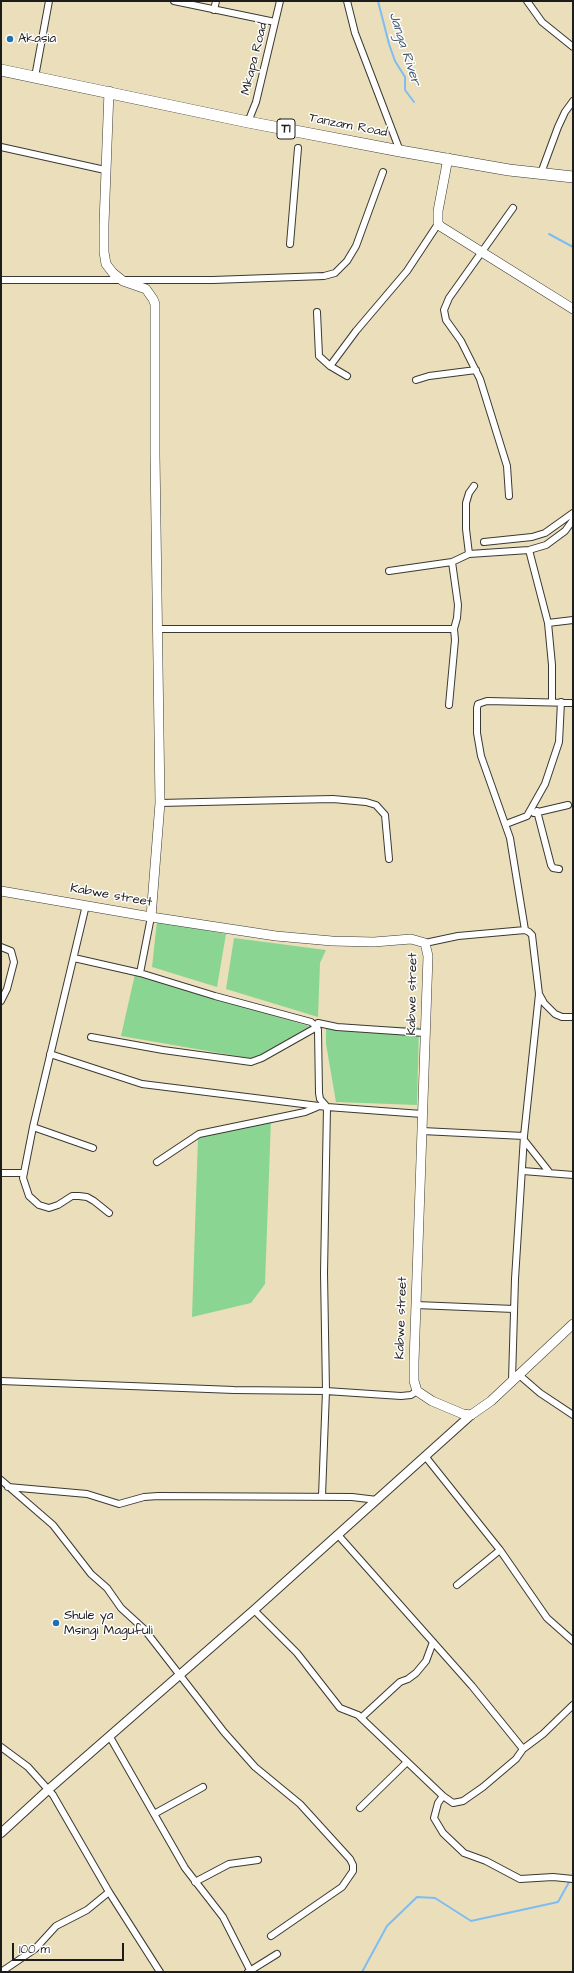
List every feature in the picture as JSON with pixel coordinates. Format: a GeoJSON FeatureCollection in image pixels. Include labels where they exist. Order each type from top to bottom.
{"type":"FeatureCollection","features":[{"type":"Feature","properties":{"kind":"highway","name":"Tanzam Road"},"geometry":{"type":"LineString","coordinates":[[1,70],[109,91],[248,122],[400,151],[448,158],[510,170],[573,177]]}},
{"type":"Feature","properties":{"kind":"main road"},"geometry":{"type":"LineString","coordinates":[[109,91],[105,170],[104,252],[106,264],[113,273],[123,281],[146,289],[155,304],[155,455],[160,803],[152,917]]}},
{"type":"Feature","properties":{"kind":"main road"},"geometry":{"type":"LineString","coordinates":[[448,158],[438,211],[438,224],[482,254],[573,309]]}},
{"type":"Feature","properties":{"kind":"main road","name":"Kabwe street"},"geometry":{"type":"LineString","coordinates":[[1,891],[152,917],[305,938],[374,942],[411,939],[425,943],[428,956],[414,1381],[417,1391]]}},
{"type":"Feature","properties":{"kind":"main road"},"geometry":{"type":"LineString","coordinates":[[417,1391],[432,1401],[463,1414],[471,1415],[491,1401],[573,1324]]}},
{"type":"Feature","properties":{"kind":"street"},"geometry":{"type":"LineString","coordinates":[[34,77],[49,1]]}},
{"type":"Feature","properties":{"kind":"street"},"geometry":{"type":"LineString","coordinates":[[174,1],[275,22]]}},
{"type":"Feature","properties":{"kind":"street"},"geometry":{"type":"LineString","coordinates":[[214,10],[216,1]]}},
{"type":"Feature","properties":{"kind":"street","name":"Mkapa Road"},"geometry":{"type":"LineString","coordinates":[[248,122],[256,102],[280,1]]}},
{"type":"Feature","properties":{"kind":"street"},"geometry":{"type":"LineString","coordinates":[[347,1],[355,33],[400,151]]}},
{"type":"Feature","properties":{"kind":"street"},"geometry":{"type":"LineString","coordinates":[[527,1],[542,22],[573,47]]}},
{"type":"Feature","properties":{"kind":"street"},"geometry":{"type":"LineString","coordinates":[[542,173],[562,119],[573,101]]}},
{"type":"Feature","properties":{"kind":"street"},"geometry":{"type":"LineString","coordinates":[[1,147],[105,170]]}},
{"type":"Feature","properties":{"kind":"street"},"geometry":{"type":"LineString","coordinates":[[290,244],[298,148]]}},
{"type":"Feature","properties":{"kind":"street"},"geometry":{"type":"LineString","coordinates":[[1,280],[213,280],[324,276],[336,273],[347,261],[356,246],[383,172]]}},
{"type":"Feature","properties":{"kind":"street"},"geometry":{"type":"LineString","coordinates":[[509,496],[507,466],[476,370],[461,341],[446,320],[444,310],[449,298],[482,254],[513,208]]}},
{"type":"Feature","properties":{"kind":"street"},"geometry":{"type":"LineString","coordinates":[[330,366],[356,330],[407,271],[438,224]]}},
{"type":"Feature","properties":{"kind":"street"},"geometry":{"type":"LineString","coordinates":[[317,312],[319,356],[330,366],[347,376]]}},
{"type":"Feature","properties":{"kind":"street"},"geometry":{"type":"LineString","coordinates":[[416,380],[429,376],[476,370]]}},
{"type":"Feature","properties":{"kind":"street"},"geometry":{"type":"LineString","coordinates":[[469,554],[466,529],[466,503],[469,493],[474,486]]}},
{"type":"Feature","properties":{"kind":"street"},"geometry":{"type":"LineString","coordinates":[[484,542],[532,537],[544,533],[573,513]]}},
{"type":"Feature","properties":{"kind":"street"},"geometry":{"type":"LineString","coordinates":[[389,571],[452,562],[469,554],[530,550],[556,540],[565,532],[573,520]]}},
{"type":"Feature","properties":{"kind":"street"},"geometry":{"type":"LineString","coordinates":[[530,550],[548,622],[552,665],[552,702]]}},
{"type":"Feature","properties":{"kind":"street"},"geometry":{"type":"LineString","coordinates":[[449,706],[454,629],[458,605],[452,562]]}},
{"type":"Feature","properties":{"kind":"street"},"geometry":{"type":"LineString","coordinates":[[548,622],[573,620]]}},
{"type":"Feature","properties":{"kind":"street"},"geometry":{"type":"LineString","coordinates":[[158,629],[454,629]]}},
{"type":"Feature","properties":{"kind":"street"},"geometry":{"type":"LineString","coordinates":[[573,703],[487,701],[478,704],[477,722],[481,756],[506,824],[514,854],[525,930],[532,936],[539,994],[524,1138],[514,1309],[515,1377],[573,1415]]}},
{"type":"Feature","properties":{"kind":"street"},"geometry":{"type":"LineString","coordinates":[[527,816],[537,800],[552,768],[559,742],[561,702]]}},
{"type":"Feature","properties":{"kind":"street"},"geometry":{"type":"LineString","coordinates":[[160,803],[286,800],[366,802],[376,805],[385,815],[389,859]]}},
{"type":"Feature","properties":{"kind":"street"},"geometry":{"type":"LineString","coordinates":[[506,824],[537,811],[568,805]]}},
{"type":"Feature","properties":{"kind":"street"},"geometry":{"type":"LineString","coordinates":[[537,811],[551,865],[553,868],[559,869]]}},
{"type":"Feature","properties":{"kind":"street"},"geometry":{"type":"LineString","coordinates":[[86,905],[23,1173],[24,1183],[29,1196],[39,1205],[51,1207],[58,1205],[72,1196],[79,1196],[87,1197],[109,1213]]}},
{"type":"Feature","properties":{"kind":"street"},"geometry":{"type":"LineString","coordinates":[[140,973],[152,917]]}},
{"type":"Feature","properties":{"kind":"street"},"geometry":{"type":"LineString","coordinates":[[425,943],[458,936],[525,930]]}},
{"type":"Feature","properties":{"kind":"street"},"geometry":{"type":"LineString","coordinates":[[1,947],[11,951],[14,962],[8,984],[1,1000]]}},
{"type":"Feature","properties":{"kind":"street"},"geometry":{"type":"LineString","coordinates":[[74,958],[140,973],[215,996],[306,1020],[317,1025],[425,1033]]}},
{"type":"Feature","properties":{"kind":"street"},"geometry":{"type":"LineString","coordinates":[[539,994],[544,1003],[555,1014],[562,1017],[573,1017]]}},
{"type":"Feature","properties":{"kind":"street"},"geometry":{"type":"LineString","coordinates":[[91,1037],[163,1050],[251,1062],[262,1058],[317,1025]]}},
{"type":"Feature","properties":{"kind":"street"},"geometry":{"type":"LineString","coordinates":[[317,1025],[319,1093],[320,1098],[327,1107],[324,1273],[326,1391],[322,1496]]}},
{"type":"Feature","properties":{"kind":"street"},"geometry":{"type":"LineString","coordinates":[[50,1054],[142,1084],[263,1098],[317,1107],[422,1114]]}},
{"type":"Feature","properties":{"kind":"street"},"geometry":{"type":"LineString","coordinates":[[157,1162],[199,1134],[305,1112],[317,1107]]}},
{"type":"Feature","properties":{"kind":"street"},"geometry":{"type":"LineString","coordinates":[[33,1127],[93,1148]]}},
{"type":"Feature","properties":{"kind":"street"},"geometry":{"type":"LineString","coordinates":[[422,1131],[524,1138]]}},
{"type":"Feature","properties":{"kind":"street"},"geometry":{"type":"LineString","coordinates":[[524,1138],[530,1149],[550,1173]]}},
{"type":"Feature","properties":{"kind":"street"},"geometry":{"type":"LineString","coordinates":[[523,1171],[573,1175]]}},
{"type":"Feature","properties":{"kind":"street"},"geometry":{"type":"LineString","coordinates":[[1,1173],[23,1173]]}},
{"type":"Feature","properties":{"kind":"street"},"geometry":{"type":"LineString","coordinates":[[416,1305],[514,1309]]}},
{"type":"Feature","properties":{"kind":"street"},"geometry":{"type":"LineString","coordinates":[[1,1381],[234,1390],[326,1391],[401,1396],[411,1395],[417,1391]]}},
{"type":"Feature","properties":{"kind":"street"},"geometry":{"type":"LineString","coordinates":[[1,1833],[49,1789],[180,1676],[471,1415]]}},
{"type":"Feature","properties":{"kind":"street"},"geometry":{"type":"LineString","coordinates":[[425,1456],[500,1550],[546,1618],[573,1641]]}},
{"type":"Feature","properties":{"kind":"street"},"geometry":{"type":"LineString","coordinates":[[1,1480],[53,1525],[91,1574],[107,1588],[121,1608],[144,1629],[180,1676],[255,1767],[300,1804],[354,1865],[349,1880],[342,1887],[271,1936]]}},
{"type":"Feature","properties":{"kind":"street"},"geometry":{"type":"LineString","coordinates":[[1,1486],[87,1494],[119,1504],[144,1497],[158,1496],[322,1496],[377,1500]]}},
{"type":"Feature","properties":{"kind":"street"},"geometry":{"type":"LineString","coordinates":[[338,1535],[472,1686],[523,1749]]}},
{"type":"Feature","properties":{"kind":"street"},"geometry":{"type":"LineString","coordinates":[[457,1585],[500,1550]]}},
{"type":"Feature","properties":{"kind":"street"},"geometry":{"type":"LineString","coordinates":[[254,1610],[297,1653],[340,1708],[355,1713],[443,1796],[453,1802],[462,1801],[506,1768],[516,1759],[523,1749],[543,1734],[573,1705]]}},
{"type":"Feature","properties":{"kind":"street"},"geometry":{"type":"LineString","coordinates":[[361,1718],[400,1682],[408,1679],[416,1673],[426,1661],[433,1642]]}},
{"type":"Feature","properties":{"kind":"street"},"geometry":{"type":"LineString","coordinates":[[110,1737],[195,1882],[223,1917],[249,1971],[277,1954]]}},
{"type":"Feature","properties":{"kind":"street"},"geometry":{"type":"LineString","coordinates":[[1,1747],[28,1767],[49,1789],[81,1840],[109,1892],[160,1972]]}},
{"type":"Feature","properties":{"kind":"street"},"geometry":{"type":"LineString","coordinates":[[360,1808],[407,1762]]}},
{"type":"Feature","properties":{"kind":"street"},"geometry":{"type":"LineString","coordinates":[[154,1814],[203,1787]]}},
{"type":"Feature","properties":{"kind":"street"},"geometry":{"type":"LineString","coordinates":[[443,1796],[438,1803],[434,1818],[443,1833],[456,1848],[464,1853],[486,1861],[520,1879],[553,1877],[573,1878]]}},
{"type":"Feature","properties":{"kind":"street"},"geometry":{"type":"LineString","coordinates":[[195,1882],[228,1864],[258,1860]]}},
{"type":"Feature","properties":{"kind":"street"},"geometry":{"type":"LineString","coordinates":[[3,1969],[35,1949],[56,1926],[87,1910],[109,1892]]}},
{"type":"Feature","properties":{"kind":"green space"},"geometry":{"type":"Polygon","coordinates":[[[157,921],[226,934],[217,987],[152,967],[157,921]]]}},
{"type":"Feature","properties":{"kind":"green space"},"geometry":{"type":"Polygon","coordinates":[[[234,938],[326,950],[320,963],[318,1017],[226,989],[234,938]]]}},
{"type":"Feature","properties":{"kind":"green space"},"geometry":{"type":"Polygon","coordinates":[[[135,974],[312,1027],[260,1060],[121,1036],[135,974]]]}},
{"type":"Feature","properties":{"kind":"green space"},"geometry":{"type":"Polygon","coordinates":[[[326,1026],[419,1027],[417,1105],[336,1102],[326,1044],[326,1026]]]}},
{"type":"Feature","properties":{"kind":"green space"},"geometry":{"type":"Polygon","coordinates":[[[271,1119],[265,1284],[251,1303],[192,1317],[198,1138],[271,1119]]]}},
{"type":"Feature","properties":{"kind":"waterway","name":"Janga River"},"geometry":{"type":"LineString","coordinates":[[378,1],[395,61],[405,77],[405,90],[414,102]]}},
{"type":"Feature","properties":{"kind":"waterway"},"geometry":{"type":"LineString","coordinates":[[549,234],[573,247]]}},
{"type":"Feature","properties":{"kind":"waterway"},"geometry":{"type":"LineString","coordinates":[[362,1972],[387,1926],[417,1897],[435,1898],[471,1921],[558,1902],[573,1875]]}},
{"type":"Feature","properties":{"kind":"place","name":"Akasia"},"geometry":{"type":"Point","coordinates":[10,39]}},
{"type":"Feature","properties":{"kind":"place","name":"Shule ya Msingi Magufuli"},"geometry":{"type":"Point","coordinates":[56,1623]}}]}
